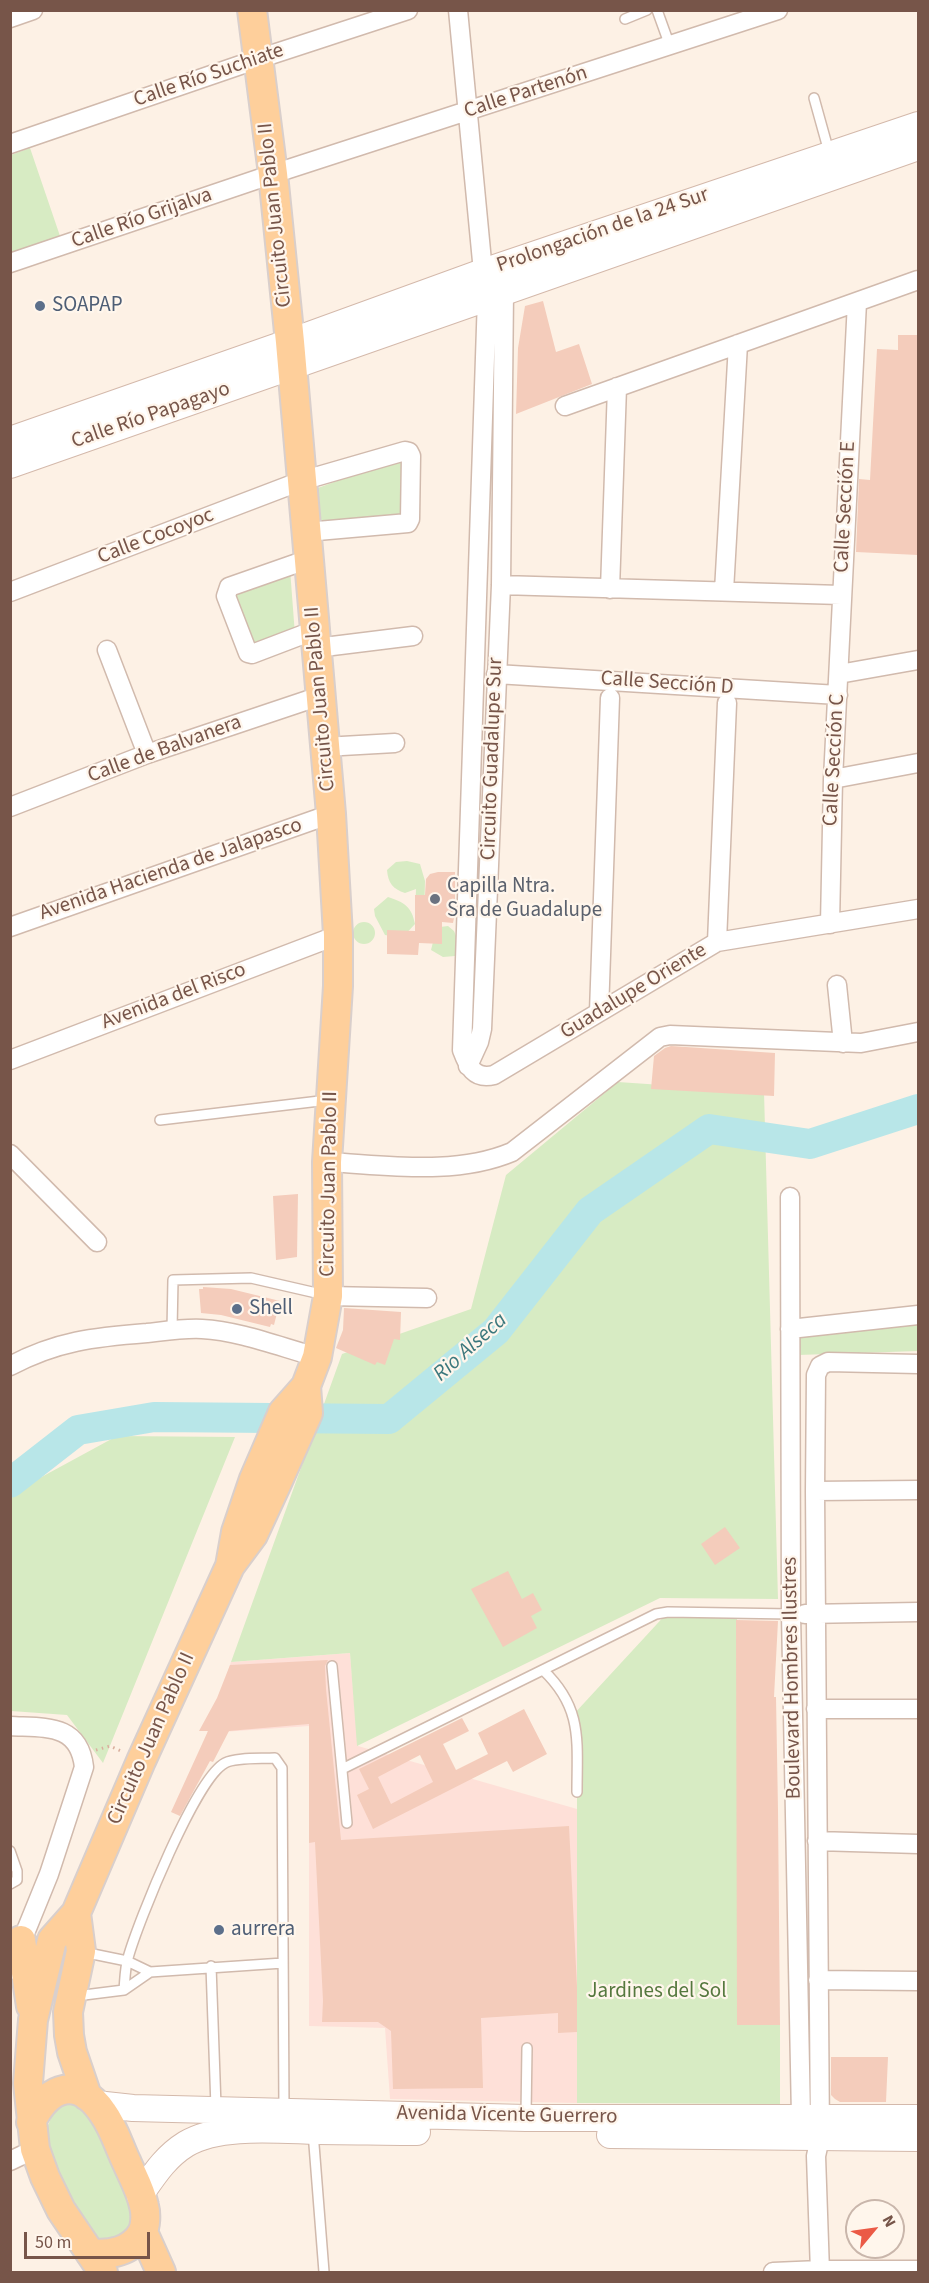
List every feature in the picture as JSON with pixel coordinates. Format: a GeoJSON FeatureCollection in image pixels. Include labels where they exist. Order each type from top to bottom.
{"type":"FeatureCollection","features":[{"type":"Feature","properties":{"kind":"main road","name":"Circuito Juan Pablo II"},"geometry":{"type":"LineString","coordinates":[[97,2263],[61,2210],[45,2177],[23,2155],[31,2122],[28,2083],[33,2020],[52,1940],[76,1913],[141,1761],[230,1566],[236,1532],[265,1481],[317,1357],[328,1296],[327,1162],[338,986],[338,935],[331,813],[291,355],[273,174],[252,10]]}},
{"type":"Feature","properties":{"kind":"main road","name":"Prolongación de la 24 Sur"},"geometry":{"type":"LineString","coordinates":[[291,355],[483,272],[918,125]]}},
{"type":"Feature","properties":{"kind":"main road","name":"Prolongación de la 24 Sur"},"geometry":{"type":"LineString","coordinates":[[291,355],[496,294],[918,147]]}},
{"type":"Feature","properties":{"kind":"main road","name":"Calle Río Papagayo"},"geometry":{"type":"LineString","coordinates":[[10,440],[291,355]]}},
{"type":"Feature","properties":{"kind":"main road","name":"Calle Río Papagayo"},"geometry":{"type":"LineString","coordinates":[[10,465],[291,355]]}},
{"type":"Feature","properties":{"kind":"main road"},"geometry":{"type":"LineString","coordinates":[[76,1913],[81,1951],[68,2012],[70,2044],[91,2100],[110,2125],[141,2195],[145,2207],[143,2232],[161,2272]]}},
{"type":"Feature","properties":{"kind":"main road"},"geometry":{"type":"LineString","coordinates":[[21,1940],[33,2020]]}},
{"type":"Feature","properties":{"kind":"main road"},"geometry":{"type":"LineString","coordinates":[[31,2122],[44,2100],[52,2093],[70,2090],[91,2100]]}},
{"type":"Feature","properties":{"kind":"main road","name":"Avenida Vicente Guerrero"},"geometry":{"type":"LineString","coordinates":[[91,2100],[134,2108],[284,2110],[312,2121],[812,2133],[918,2118]]}},
{"type":"Feature","properties":{"kind":"main road","name":"Avenida Vicente Guerrero"},"geometry":{"type":"LineString","coordinates":[[141,2195],[161,2164],[187,2143],[205,2136],[312,2121],[526,2118],[918,2138]]}},
{"type":"Feature","properties":{"kind":"main road"},"geometry":{"type":"LineString","coordinates":[[97,2263],[100,2254],[121,2251],[143,2232]]}},
{"type":"Feature","properties":{"kind":"street"},"geometry":{"type":"LineString","coordinates":[[10,18],[33,10]]}},
{"type":"Feature","properties":{"kind":"street","name":"Calle Río Suchiate"},"geometry":{"type":"LineString","coordinates":[[10,144],[408,10]]}},
{"type":"Feature","properties":{"kind":"street"},"geometry":{"type":"LineString","coordinates":[[458,10],[483,272]]}},
{"type":"Feature","properties":{"kind":"street","name":"Calle Partenón"},"geometry":{"type":"LineString","coordinates":[[273,174],[778,10]]}},
{"type":"Feature","properties":{"kind":"street","name":"Calle Río Grijalva"},"geometry":{"type":"LineString","coordinates":[[10,263],[273,174]]}},
{"type":"Feature","properties":{"kind":"street"},"geometry":{"type":"LineString","coordinates":[[565,406],[918,280]]}},
{"type":"Feature","properties":{"kind":"street","name":"Circuito Guadalupe Sur"},"geometry":{"type":"LineString","coordinates":[[468,1066],[482,1029],[501,585],[496,294]]}},
{"type":"Feature","properties":{"kind":"street","name":"Circuito Guadalupe Sur"},"geometry":{"type":"LineString","coordinates":[[468,1066],[462,1050],[479,528],[496,294]]}},
{"type":"Feature","properties":{"kind":"street","name":"Calle Sección E"},"geometry":{"type":"LineString","coordinates":[[501,585],[841,595],[857,302]]}},
{"type":"Feature","properties":{"kind":"street"},"geometry":{"type":"LineString","coordinates":[[724,591],[738,344]]}},
{"type":"Feature","properties":{"kind":"street"},"geometry":{"type":"LineString","coordinates":[[610,589],[617,387]]}},
{"type":"Feature","properties":{"kind":"street","name":"Calle Cocoyoc"},"geometry":{"type":"LineString","coordinates":[[10,592],[302,482],[405,451],[409,452],[411,456],[411,519],[408,523],[307,545]]}},
{"type":"Feature","properties":{"kind":"street"},"geometry":{"type":"LineString","coordinates":[[479,528],[501,528]]}},
{"type":"Feature","properties":{"kind":"street"},"geometry":{"type":"LineString","coordinates":[[307,545],[229,587],[226,596],[244,649],[248,653],[316,639],[413,636]]}},
{"type":"Feature","properties":{"kind":"street","name":"Calle Sección C"},"geometry":{"type":"LineString","coordinates":[[830,924],[832,779],[838,695],[841,595]]}},
{"type":"Feature","properties":{"kind":"street"},"geometry":{"type":"LineString","coordinates":[[107,650],[147,754]]}},
{"type":"Feature","properties":{"kind":"street"},"geometry":{"type":"LineString","coordinates":[[839,674],[918,660]]}},
{"type":"Feature","properties":{"kind":"street","name":"Calle Sección D"},"geometry":{"type":"LineString","coordinates":[[496,674],[838,695]]}},
{"type":"Feature","properties":{"kind":"street","name":"Calle de Balvanera"},"geometry":{"type":"LineString","coordinates":[[10,807],[147,754],[320,696]]}},
{"type":"Feature","properties":{"kind":"street","name":"Calle Sección D"},"geometry":{"type":"LineString","coordinates":[[599,1012],[610,698]]}},
{"type":"Feature","properties":{"kind":"street","name":"Calle Sección D"},"geometry":{"type":"LineString","coordinates":[[717,942],[727,703]]}},
{"type":"Feature","properties":{"kind":"street"},"geometry":{"type":"LineString","coordinates":[[324,747],[396,743]]}},
{"type":"Feature","properties":{"kind":"street"},"geometry":{"type":"LineString","coordinates":[[832,779],[918,764]]}},
{"type":"Feature","properties":{"kind":"street"},"geometry":{"type":"LineString","coordinates":[[470,795],[492,794]]}},
{"type":"Feature","properties":{"kind":"street","name":"Avenida Hacienda de Jalapasco"},"geometry":{"type":"LineString","coordinates":[[10,927],[331,813]]}},
{"type":"Feature","properties":{"kind":"street","name":"Guadalupe Oriente"},"geometry":{"type":"LineString","coordinates":[[468,1066],[480,1076],[494,1076],[717,942],[918,909]]}},
{"type":"Feature","properties":{"kind":"street","name":"Avenida del Risco"},"geometry":{"type":"LineString","coordinates":[[10,1060],[338,935]]}},
{"type":"Feature","properties":{"kind":"street"},"geometry":{"type":"LineString","coordinates":[[837,985],[843,1043]]}},
{"type":"Feature","properties":{"kind":"street"},"geometry":{"type":"LineString","coordinates":[[327,1162],[454,1167],[497,1159],[512,1152],[660,1037],[670,1035],[861,1043],[918,1032]]}},
{"type":"Feature","properties":{"kind":"street"},"geometry":{"type":"LineString","coordinates":[[10,1154],[97,1242]]}},
{"type":"Feature","properties":{"kind":"street","name":"Boulevard Hombres Ilustres"},"geometry":{"type":"LineString","coordinates":[[790,1197],[791,1614],[812,2133],[820,2271]]}},
{"type":"Feature","properties":{"kind":"street"},"geometry":{"type":"LineString","coordinates":[[328,1296],[427,1298]]}},
{"type":"Feature","properties":{"kind":"street"},"geometry":{"type":"LineString","coordinates":[[790,1329],[918,1315]]}},
{"type":"Feature","properties":{"kind":"street"},"geometry":{"type":"LineString","coordinates":[[10,1366],[35,1353],[93,1338],[201,1329],[224,1332],[317,1357]]}},
{"type":"Feature","properties":{"kind":"street","name":"Boulevard Hombres Ilustres"},"geometry":{"type":"LineString","coordinates":[[812,2133],[818,1980],[816,1375],[820,1366],[828,1362],[918,1364]]}},
{"type":"Feature","properties":{"kind":"street"},"geometry":{"type":"LineString","coordinates":[[815,1491],[918,1490]]}},
{"type":"Feature","properties":{"kind":"street"},"geometry":{"type":"LineString","coordinates":[[791,1614],[918,1612]]}},
{"type":"Feature","properties":{"kind":"street"},"geometry":{"type":"LineString","coordinates":[[816,1709],[918,1709]]}},
{"type":"Feature","properties":{"kind":"street"},"geometry":{"type":"LineString","coordinates":[[10,1726],[57,1729],[67,1734],[82,1754],[84,1767],[49,1874],[10,1970]]}},
{"type":"Feature","properties":{"kind":"street"},"geometry":{"type":"LineString","coordinates":[[817,1841],[918,1844]]}},
{"type":"Feature","properties":{"kind":"street"},"geometry":{"type":"LineString","coordinates":[[818,1980],[918,1981]]}},
{"type":"Feature","properties":{"kind":"street"},"geometry":{"type":"LineString","coordinates":[[773,2272],[918,2270]]}},
{"type":"Feature","properties":{"kind":"lane"},"geometry":{"type":"LineString","coordinates":[[625,19],[646,10]]}},
{"type":"Feature","properties":{"kind":"lane"},"geometry":{"type":"LineString","coordinates":[[657,10],[670,46]]}},
{"type":"Feature","properties":{"kind":"lane"},"geometry":{"type":"LineString","coordinates":[[814,99],[830,155]]}},
{"type":"Feature","properties":{"kind":"lane"},"geometry":{"type":"LineString","coordinates":[[160,1120],[330,1100]]}},
{"type":"Feature","properties":{"kind":"lane"},"geometry":{"type":"LineString","coordinates":[[172,1330],[173,1280],[250,1278],[328,1296]]}},
{"type":"Feature","properties":{"kind":"lane"},"geometry":{"type":"LineString","coordinates":[[342,1769],[656,1614],[668,1612],[791,1614]]}},
{"type":"Feature","properties":{"kind":"lane"},"geometry":{"type":"LineString","coordinates":[[332,1666],[347,1823]]}},
{"type":"Feature","properties":{"kind":"lane"},"geometry":{"type":"LineString","coordinates":[[543,1670],[557,1683],[569,1703],[577,1729],[577,1792]]}},
{"type":"Feature","properties":{"kind":"lane"},"geometry":{"type":"LineString","coordinates":[[124,1990],[127,1960],[142,1915],[178,1833],[217,1769],[231,1760],[275,1758],[280,1762],[282,1768],[284,2110]]}},
{"type":"Feature","properties":{"kind":"lane"},"geometry":{"type":"LineString","coordinates":[[10,1851],[17,1871],[14,1882]]}},
{"type":"Feature","properties":{"kind":"lane"},"geometry":{"type":"LineString","coordinates":[[81,1951],[127,1960],[150,1972]]}},
{"type":"Feature","properties":{"kind":"lane"},"geometry":{"type":"LineString","coordinates":[[71,1996],[124,1990],[150,1972],[211,1966],[283,1963]]}},
{"type":"Feature","properties":{"kind":"lane"},"geometry":{"type":"LineString","coordinates":[[211,1966],[216,2109]]}},
{"type":"Feature","properties":{"kind":"lane"},"geometry":{"type":"LineString","coordinates":[[526,2118],[527,2048]]}},
{"type":"Feature","properties":{"kind":"lane"},"geometry":{"type":"LineString","coordinates":[[312,2121],[324,2272]]}},
{"type":"Feature","properties":{"kind":"shaded area"},"geometry":{"type":"Polygon","coordinates":[[[350,1653],[358,1746],[577,1809],[577,2103],[390,2099],[385,2028],[309,2026],[309,1726],[207,1733],[231,1662],[350,1653]]]}},
{"type":"Feature","properties":{"kind":"green space"},"geometry":{"type":"Polygon","coordinates":[[[30,148],[60,236],[11,253],[11,155],[30,148]]]}},
{"type":"Feature","properties":{"kind":"green space"},"geometry":{"type":"Polygon","coordinates":[[[408,455],[405,521],[310,528],[307,492],[408,455]]]}},
{"type":"Feature","properties":{"kind":"green space"},"geometry":{"type":"Polygon","coordinates":[[[290,569],[295,635],[249,651],[228,591],[290,569]]]}},
{"type":"Feature","properties":{"kind":"green space"},"geometry":{"type":"Polygon","coordinates":[[[407,861],[420,864],[425,881],[424,920],[415,920],[416,889],[405,893],[397,890],[389,879],[387,870],[396,862],[407,861]]]}},
{"type":"Feature","properties":{"kind":"green space"},"geometry":{"type":"Polygon","coordinates":[[[388,897],[406,906],[414,918],[415,924],[402,938],[385,935],[375,916],[374,909],[388,897]]]}},
{"type":"Feature","properties":{"kind":"green space"},"geometry":{"type":"Polygon","coordinates":[[[364,922],[372,925],[375,933],[372,941],[364,944],[356,941],[353,933],[356,925],[364,922]]]}},
{"type":"Feature","properties":{"kind":"green space"},"geometry":{"type":"Polygon","coordinates":[[[448,926],[454,931],[459,943],[455,956],[443,957],[431,950],[440,927],[448,926]]]}},
{"type":"Feature","properties":{"kind":"green space"},"geometry":{"type":"Polygon","coordinates":[[[618,1082],[764,1092],[778,1599],[660,1598],[357,1746],[350,1653],[231,1662],[342,1354],[471,1309],[506,1175],[618,1082]]]}},
{"type":"Feature","properties":{"kind":"green space"},"geometry":{"type":"Polygon","coordinates":[[[918,1324],[918,1351],[798,1355],[799,1337],[918,1324]]]}},
{"type":"Feature","properties":{"kind":"green space"},"geometry":{"type":"Polygon","coordinates":[[[117,1436],[235,1437],[103,1763],[67,1715],[11,1711],[10,1499],[36,1480],[117,1436]]]}},
{"type":"Feature","properties":{"kind":"green space","name":"Jardines del Sol"},"geometry":{"type":"Polygon","coordinates":[[[668,1612],[737,1613],[737,2025],[780,2025],[780,2104],[577,2103],[577,1729],[573,1715],[668,1612]]]}},
{"type":"Feature","properties":{"kind":"green space"},"geometry":{"type":"Polygon","coordinates":[[[77,2101],[99,2115],[141,2217],[131,2240],[86,2240],[44,2137],[54,2109],[77,2101]]]}},
{"type":"Feature","properties":{"kind":"building"},"geometry":{"type":"Polygon","coordinates":[[[543,301],[556,352],[579,344],[592,384],[516,414],[518,348],[525,306],[543,301]]]}},
{"type":"Feature","properties":{"kind":"building"},"geometry":{"type":"Polygon","coordinates":[[[898,335],[918,335],[918,555],[856,552],[859,479],[870,480],[877,349],[898,350],[898,335]]]}},
{"type":"Feature","properties":{"kind":"building"},"geometry":{"type":"Polygon","coordinates":[[[455,872],[455,913],[453,923],[442,922],[442,944],[419,943],[418,955],[387,954],[387,930],[415,931],[415,895],[425,895],[426,879],[430,874],[455,872]]]}},
{"type":"Feature","properties":{"kind":"building"},"geometry":{"type":"Polygon","coordinates":[[[671,1046],[775,1053],[774,1096],[651,1089],[654,1056],[671,1046]]]}},
{"type":"Feature","properties":{"kind":"building"},"geometry":{"type":"Polygon","coordinates":[[[298,1194],[297,1257],[276,1260],[273,1196],[298,1194]]]}},
{"type":"Feature","properties":{"kind":"building","name":"Shell"},"geometry":{"type":"Polygon","coordinates":[[[203,1287],[231,1289],[280,1301],[274,1325],[271,1324],[270,1327],[221,1315],[201,1313],[199,1289],[203,1287]]]}},
{"type":"Feature","properties":{"kind":"building"},"geometry":{"type":"Polygon","coordinates":[[[344,1308],[401,1312],[400,1340],[394,1339],[385,1365],[377,1362],[375,1365],[336,1348],[343,1330],[344,1308]]]}},
{"type":"Feature","properties":{"kind":"building"},"geometry":{"type":"Polygon","coordinates":[[[725,1527],[740,1548],[715,1565],[701,1544],[725,1527]]]}},
{"type":"Feature","properties":{"kind":"building"},"geometry":{"type":"Polygon","coordinates":[[[508,1571],[522,1599],[533,1593],[542,1610],[531,1616],[537,1628],[503,1647],[471,1589],[508,1571]]]}},
{"type":"Feature","properties":{"kind":"building"},"geometry":{"type":"Polygon","coordinates":[[[736,1620],[778,1621],[774,1697],[776,1697],[780,2025],[737,2025],[736,1620]]]}},
{"type":"Feature","properties":{"kind":"building"},"geometry":{"type":"Polygon","coordinates":[[[328,1660],[325,1666],[326,1689],[341,1840],[569,1826],[577,2032],[558,2033],[558,2013],[481,2018],[483,2088],[393,2089],[391,2031],[378,2022],[322,2022],[323,2001],[315,1842],[309,1843],[309,1724],[229,1731],[180,1816],[171,1812],[208,1731],[199,1731],[217,1698],[230,1665],[328,1660]]]}},
{"type":"Feature","properties":{"kind":"building"},"geometry":{"type":"Polygon","coordinates":[[[524,1709],[547,1754],[513,1772],[507,1761],[373,1829],[357,1795],[369,1789],[359,1769],[462,1718],[469,1731],[443,1744],[456,1770],[488,1754],[478,1733],[524,1709]],[[420,1755],[378,1777],[391,1804],[433,1782],[420,1755]]]}},
{"type":"Feature","properties":{"kind":"building"},"geometry":{"type":"Polygon","coordinates":[[[831,2057],[888,2057],[886,2102],[840,2102],[835,2099],[831,2095],[831,2057]]]}},
{"type":"Feature","properties":{"kind":"waterway","name":"Rio Alseca"},"geometry":{"type":"LineString","coordinates":[[10,1483],[78,1430],[154,1417],[389,1419],[496,1331],[590,1211],[709,1129],[810,1144],[918,1109]]}},
{"type":"Feature","properties":{"kind":"place","name":"SOAPAP"},"geometry":{"type":"Point","coordinates":[40,306]}},
{"type":"Feature","properties":{"kind":"place","name":"Capilla Ntra. Sra de Guadalupe"},"geometry":{"type":"Point","coordinates":[435,899]}},
{"type":"Feature","properties":{"kind":"place","name":"Shell"},"geometry":{"type":"Point","coordinates":[237,1309]}},
{"type":"Feature","properties":{"kind":"place","name":"aurrera"},"geometry":{"type":"Point","coordinates":[219,1930]}}]}
